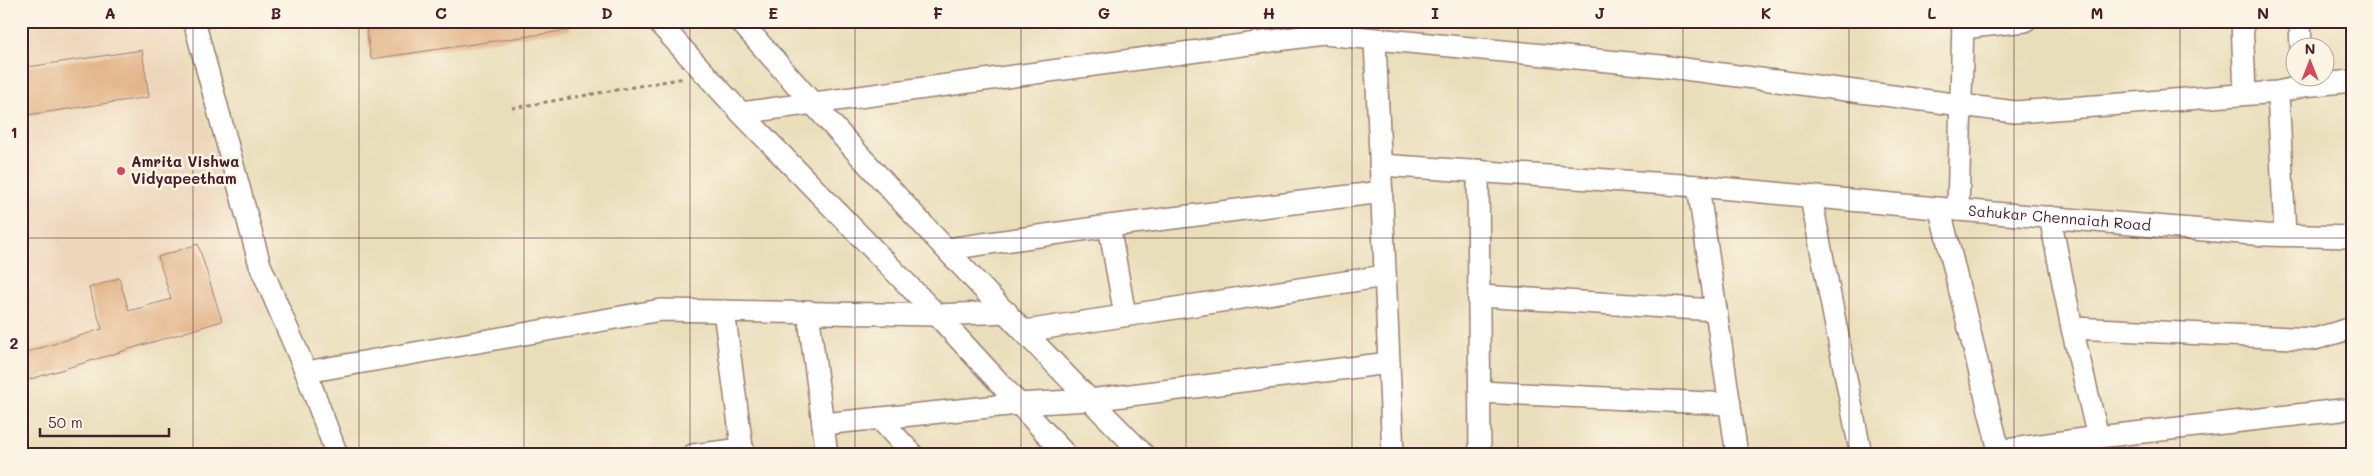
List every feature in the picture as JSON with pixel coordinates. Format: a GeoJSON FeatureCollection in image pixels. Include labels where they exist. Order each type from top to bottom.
{"type":"FeatureCollection","features":[{"type":"Feature","properties":{"kind":"street"},"geometry":{"type":"LineString","coordinates":[[194,21],[260,264],[306,372],[337,455]]}},
{"type":"Feature","properties":{"kind":"street"},"geometry":{"type":"LineString","coordinates":[[657,21],[741,113],[937,315],[1066,455]]}},
{"type":"Feature","properties":{"kind":"street"},"geometry":{"type":"LineString","coordinates":[[740,21],[812,103],[948,250],[1144,455]]}},
{"type":"Feature","properties":{"kind":"street"},"geometry":{"type":"LineString","coordinates":[[1963,24],[2025,21]]}},
{"type":"Feature","properties":{"kind":"street"},"geometry":{"type":"LineString","coordinates":[[2242,21],[2245,93]]}},
{"type":"Feature","properties":{"kind":"street"},"geometry":{"type":"LineString","coordinates":[[2300,21],[2301,38]]}},
{"type":"Feature","properties":{"kind":"street","name":"Sahukar Chennaiah Road"},"geometry":{"type":"LineString","coordinates":[[1963,24],[1962,104],[1949,210],[2285,235],[2352,237]]}},
{"type":"Feature","properties":{"kind":"street"},"geometry":{"type":"LineString","coordinates":[[741,113],[1322,27],[1374,40],[1661,66],[2014,112],[2278,92],[2288,88]]}},
{"type":"Feature","properties":{"kind":"street"},"geometry":{"type":"LineString","coordinates":[[1374,40],[1393,455]]}},
{"type":"Feature","properties":{"kind":"street"},"geometry":{"type":"LineString","coordinates":[[2336,81],[2352,80]]}},
{"type":"Feature","properties":{"kind":"street"},"geometry":{"type":"LineString","coordinates":[[2278,92],[2285,235]]}},
{"type":"Feature","properties":{"kind":"street"},"geometry":{"type":"LineString","coordinates":[[1380,165],[1698,186],[1949,210],[1999,453],[2098,437],[2341,410]]}},
{"type":"Feature","properties":{"kind":"street"},"geometry":{"type":"LineString","coordinates":[[1478,170],[1480,455]]}},
{"type":"Feature","properties":{"kind":"street"},"geometry":{"type":"LineString","coordinates":[[1698,186],[1737,455]]}},
{"type":"Feature","properties":{"kind":"street"},"geometry":{"type":"LineString","coordinates":[[948,250],[1109,226],[1382,192]]}},
{"type":"Feature","properties":{"kind":"street"},"geometry":{"type":"LineString","coordinates":[[1811,198],[1861,455]]}},
{"type":"Feature","properties":{"kind":"street"},"geometry":{"type":"LineString","coordinates":[[2050,217],[2072,328],[2098,437]]}},
{"type":"Feature","properties":{"kind":"street"},"geometry":{"type":"LineString","coordinates":[[1109,226],[1125,315]]}},
{"type":"Feature","properties":{"kind":"street"},"geometry":{"type":"LineString","coordinates":[[1026,331],[1385,276]]}},
{"type":"Feature","properties":{"kind":"street"},"geometry":{"type":"LineString","coordinates":[[1479,296],[1716,310]]}},
{"type":"Feature","properties":{"kind":"street"},"geometry":{"type":"LineString","coordinates":[[306,372],[661,310],[808,311],[937,315],[1007,312]]}},
{"type":"Feature","properties":{"kind":"street"},"geometry":{"type":"LineString","coordinates":[[693,455],[743,452],[724,311]]}},
{"type":"Feature","properties":{"kind":"street"},"geometry":{"type":"LineString","coordinates":[[808,311],[827,455]]}},
{"type":"Feature","properties":{"kind":"street"},"geometry":{"type":"LineString","coordinates":[[2072,328],[2315,339],[2352,328]]}},
{"type":"Feature","properties":{"kind":"street"},"geometry":{"type":"LineString","coordinates":[[823,424],[1018,404],[1090,400],[1389,363]]}},
{"type":"Feature","properties":{"kind":"street"},"geometry":{"type":"LineString","coordinates":[[1480,392],[1730,404]]}},
{"type":"Feature","properties":{"kind":"street"},"geometry":{"type":"LineString","coordinates":[[879,418],[913,455]]}},
{"type":"Feature","properties":{"kind":"path"},"geometry":{"type":"LineString","coordinates":[[512,108],[706,74]]}},
{"type":"Feature","properties":{"kind":"shaded area","name":"Amrita Vishwa Vidyapeetham"},"geometry":{"type":"Polygon","coordinates":[[[69,21],[175,21],[265,313],[21,389],[21,29],[69,21]]]}},
{"type":"Feature","properties":{"kind":"building"},"geometry":{"type":"Polygon","coordinates":[[[365,21],[569,21],[570,30],[371,59],[365,21]]]}},
{"type":"Feature","properties":{"kind":"building"},"geometry":{"type":"Polygon","coordinates":[[[142,50],[149,97],[21,116],[21,68],[142,50]]]}},
{"type":"Feature","properties":{"kind":"building"},"geometry":{"type":"Polygon","coordinates":[[[198,244],[222,321],[21,382],[21,354],[102,329],[89,288],[119,278],[129,311],[171,299],[158,257],[198,244]]]}},
{"type":"Feature","properties":{"kind":"place","name":"Amrita Vishwa Vidyapeetham"},"geometry":{"type":"Point","coordinates":[121,171]}}]}
